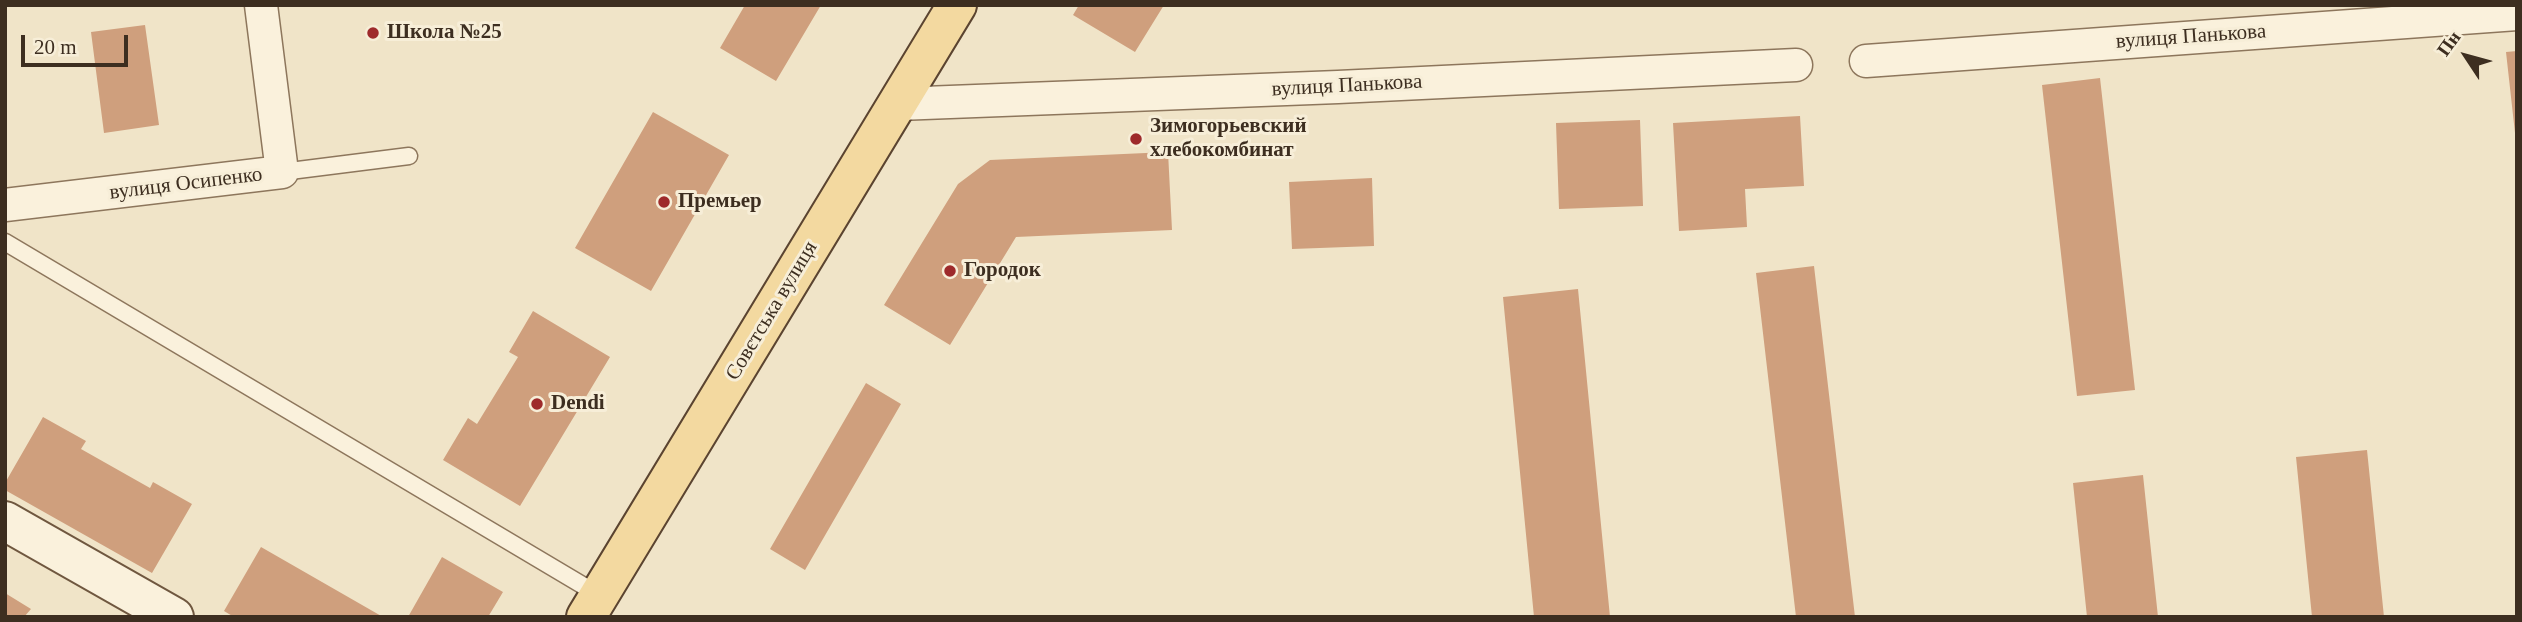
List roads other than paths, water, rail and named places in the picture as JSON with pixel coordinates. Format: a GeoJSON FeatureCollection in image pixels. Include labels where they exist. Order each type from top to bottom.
{"type":"FeatureCollection","features":[{"type":"Feature","properties":{"kind":"main road","name":"Совєтська вулиця"},"geometry":{"type":"LineString","coordinates":[[593,606],[957,5]]}},
{"type":"Feature","properties":{"kind":"street","name":"вулиця Осипенко"},"geometry":{"type":"LineString","coordinates":[[5,205],[282,172],[261,5]]}},
{"type":"Feature","properties":{"kind":"street","name":"вулиця Панькова"},"geometry":{"type":"LineString","coordinates":[[1866,61],[2517,14]]}},
{"type":"Feature","properties":{"kind":"street","name":"вулиця Панькова"},"geometry":{"type":"LineString","coordinates":[[898,104],[1338,87],[1796,65]]}},
{"type":"Feature","properties":{"kind":"street"},"geometry":{"type":"LineString","coordinates":[[5,521],[174,617]]}},
{"type":"Feature","properties":{"kind":"lane"},"geometry":{"type":"LineString","coordinates":[[282,172],[409,156]]}},
{"type":"Feature","properties":{"kind":"lane"},"geometry":{"type":"LineString","coordinates":[[5,242],[593,606]]}},
{"type":"Feature","properties":{"kind":"place","name":"Школа №25"},"geometry":{"type":"Point","coordinates":[373,33]}},
{"type":"Feature","properties":{"kind":"place","name":"Зимогорьевский хлебокомбинат"},"geometry":{"type":"Point","coordinates":[1136,139]}},
{"type":"Feature","properties":{"kind":"place","name":"Премьер"},"geometry":{"type":"Point","coordinates":[664,202]}},
{"type":"Feature","properties":{"kind":"place","name":"Городок"},"geometry":{"type":"Point","coordinates":[950,271]}},
{"type":"Feature","properties":{"kind":"place","name":"Dendi"},"geometry":{"type":"Point","coordinates":[537,404]}}]}
